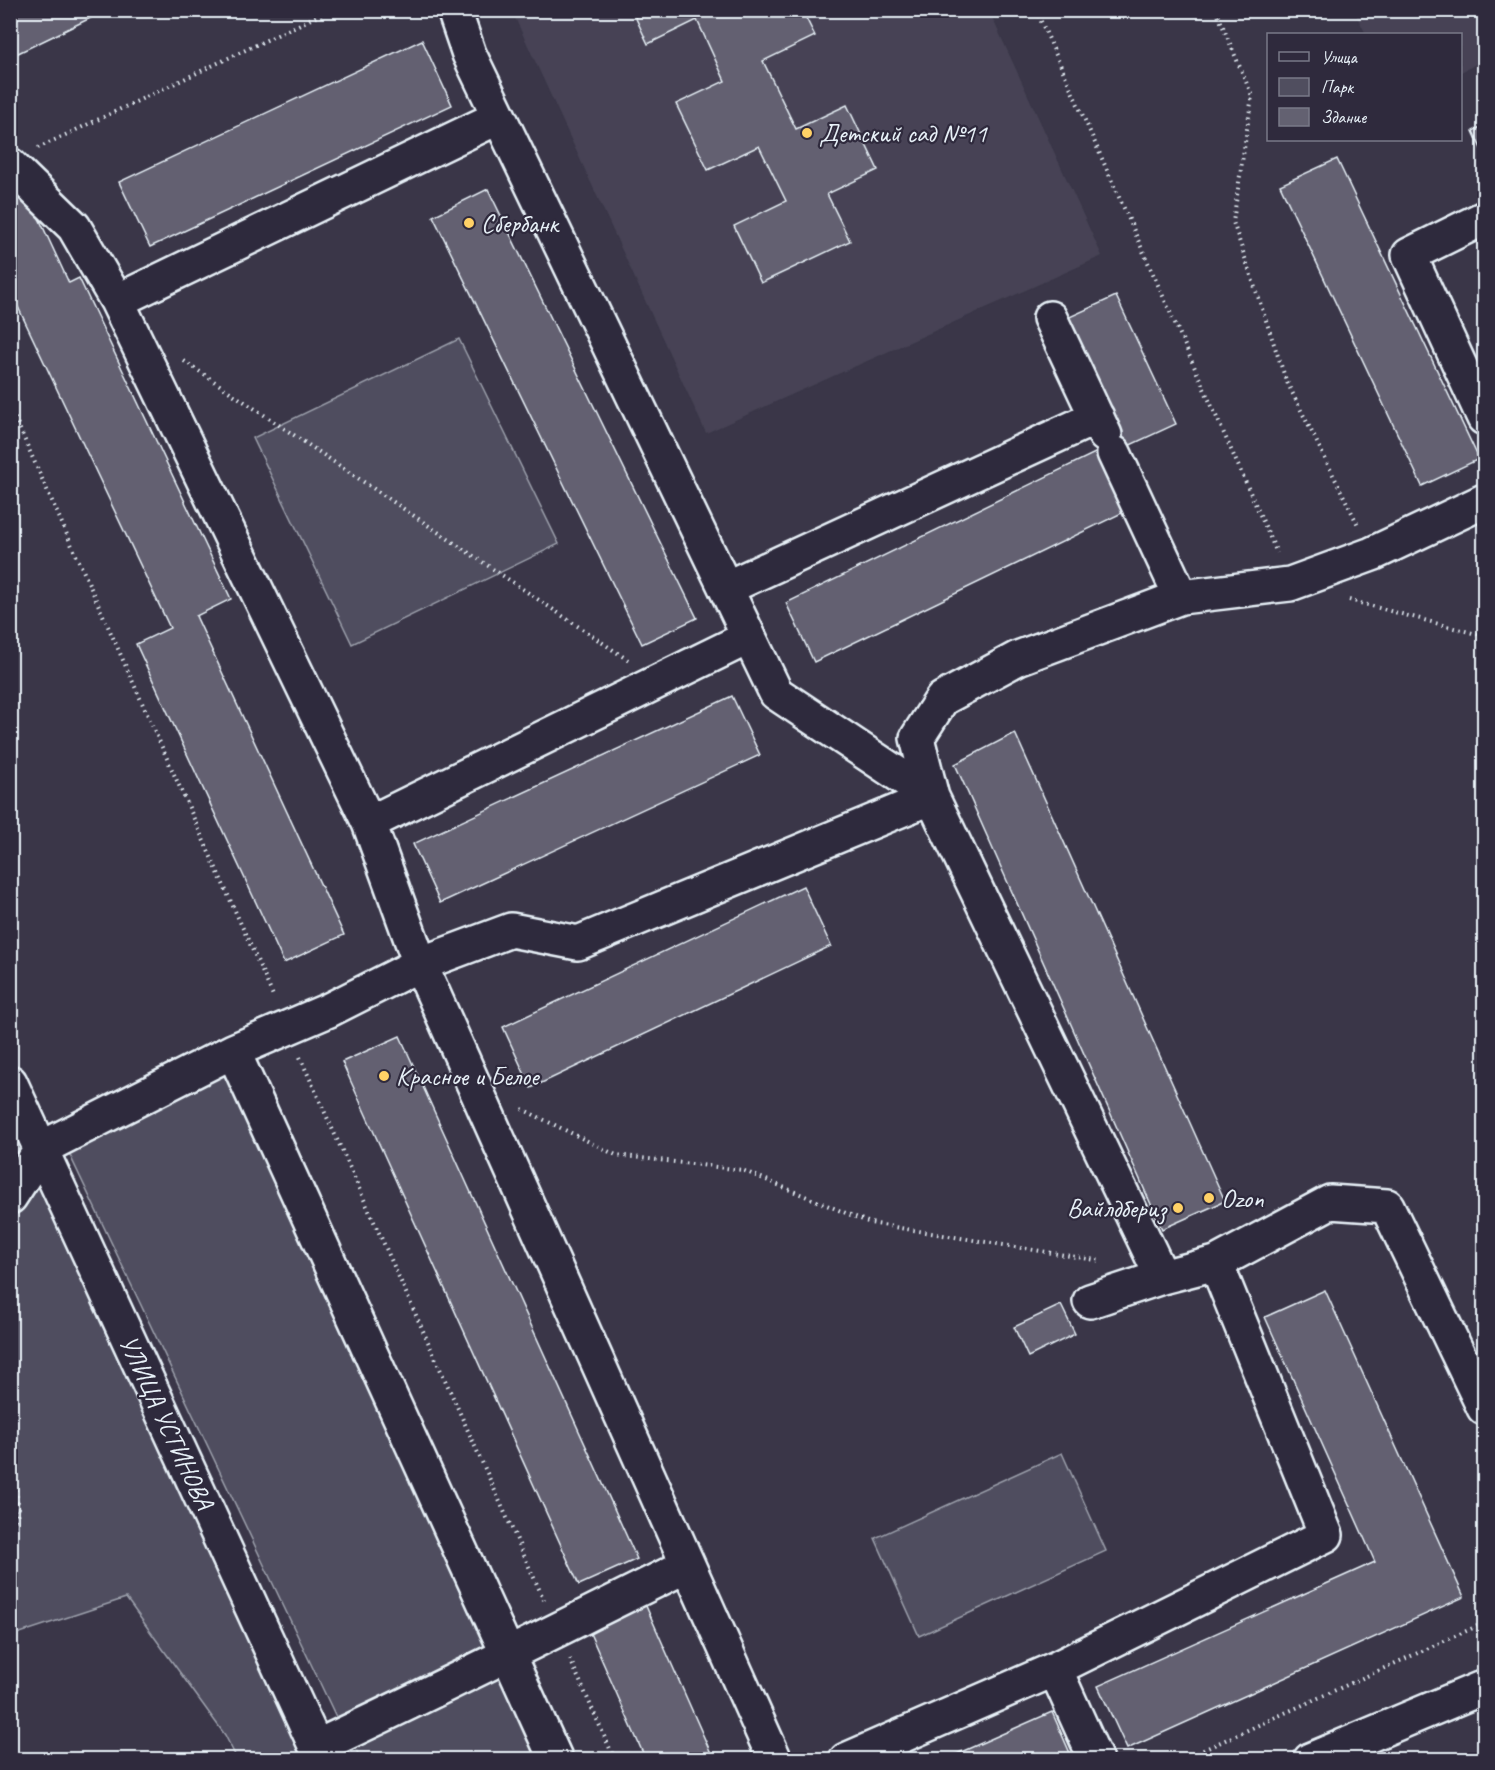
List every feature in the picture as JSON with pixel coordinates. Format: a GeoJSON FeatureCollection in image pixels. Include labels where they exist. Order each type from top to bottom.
{"type":"FeatureCollection","features":[{"type":"Feature","properties":{"kind":"street"},"geometry":{"type":"LineString","coordinates":[[454,10],[469,54],[776,693],[933,797]]}},
{"type":"Feature","properties":{"kind":"street"},"geometry":{"type":"LineString","coordinates":[[117,301],[499,117]]}},
{"type":"Feature","properties":{"kind":"street"},"geometry":{"type":"LineString","coordinates":[[21,158],[74,227],[117,301],[369,823],[420,964],[775,1760]]}},
{"type":"Feature","properties":{"kind":"street"},"geometry":{"type":"LineString","coordinates":[[1485,218],[1409,255],[1485,418]]}},
{"type":"Feature","properties":{"kind":"street"},"geometry":{"type":"LineString","coordinates":[[1050,318],[1181,597]]}},
{"type":"Feature","properties":{"kind":"street"},"geometry":{"type":"LineString","coordinates":[[726,588],[1107,438]]}},
{"type":"Feature","properties":{"kind":"street"},"geometry":{"type":"LineString","coordinates":[[1153,1280],[933,797],[917,738],[942,699],[1018,658],[1181,597],[1290,584],[1372,554],[1485,501]]}},
{"type":"Feature","properties":{"kind":"street"},"geometry":{"type":"LineString","coordinates":[[369,823],[749,637]]}},
{"type":"Feature","properties":{"kind":"street"},"geometry":{"type":"LineString","coordinates":[[10,1197],[42,1148],[233,1051],[288,1029],[420,964],[511,930],[578,943],[933,797]]}},
{"type":"Feature","properties":{"kind":"street"},"geometry":{"type":"LineString","coordinates":[[233,1051],[556,1760]]}},
{"type":"Feature","properties":{"kind":"street","name":"УЛИЦА УСТИНОВА"},"geometry":{"type":"LineString","coordinates":[[11,1085],[322,1753]]}},
{"type":"Feature","properties":{"kind":"street"},"geometry":{"type":"LineString","coordinates":[[1090,1301],[1153,1280],[1216,1263],[1330,1202],[1387,1206],[1485,1408]]}},
{"type":"Feature","properties":{"kind":"street"},"geometry":{"type":"LineString","coordinates":[[846,1760],[1055,1669],[1326,1536],[1216,1263]]}},
{"type":"Feature","properties":{"kind":"street"},"geometry":{"type":"LineString","coordinates":[[322,1753],[507,1654],[688,1566]]}},
{"type":"Feature","properties":{"kind":"street"},"geometry":{"type":"LineString","coordinates":[[1055,1669],[1096,1760]]}},
{"type":"Feature","properties":{"kind":"street"},"geometry":{"type":"LineString","coordinates":[[1310,1760],[1485,1687]]}},
{"type":"Feature","properties":{"kind":"path"},"geometry":{"type":"LineString","coordinates":[[21,158],[330,10]]}},
{"type":"Feature","properties":{"kind":"path"},"geometry":{"type":"LineString","coordinates":[[1036,10],[1290,584]]}},
{"type":"Feature","properties":{"kind":"path"},"geometry":{"type":"LineString","coordinates":[[1216,10],[1252,96],[1233,222],[1286,380],[1372,554]]}},
{"type":"Feature","properties":{"kind":"path"},"geometry":{"type":"LineString","coordinates":[[177,357],[659,681]]}},
{"type":"Feature","properties":{"kind":"path"},"geometry":{"type":"LineString","coordinates":[[10,407],[615,1760]]}},
{"type":"Feature","properties":{"kind":"path"},"geometry":{"type":"LineString","coordinates":[[1347,599],[1485,636]]}},
{"type":"Feature","properties":{"kind":"path"},"geometry":{"type":"LineString","coordinates":[[474,1085],[616,1155],[742,1170],[870,1223],[1113,1263],[1153,1280]]}},
{"type":"Feature","properties":{"kind":"path"},"geometry":{"type":"LineString","coordinates":[[10,1454],[19,1509],[10,1537]]}},
{"type":"Feature","properties":{"kind":"path"},"geometry":{"type":"LineString","coordinates":[[1182,1760],[1485,1623]]}},
{"type":"Feature","properties":{"kind":"shaded area","name":"Детский сад №11"},"geometry":{"type":"Polygon","coordinates":[[[512,11],[989,11],[1102,256],[706,433],[512,11]]]}},
{"type":"Feature","properties":{"kind":"shaded area"},"geometry":{"type":"Polygon","coordinates":[[[1354,11],[1484,11],[1484,60],[1462,71],[1462,33],[1365,33],[1354,11]]]}},
{"type":"Feature","properties":{"kind":"green space"},"geometry":{"type":"Polygon","coordinates":[[[459,339],[559,544],[352,644],[253,438],[459,339]]]}},
{"type":"Feature","properties":{"kind":"green space"},"geometry":{"type":"Polygon","coordinates":[[[231,1072],[501,1644],[338,1721],[67,1149],[231,1072]]]}},
{"type":"Feature","properties":{"kind":"green space"},"geometry":{"type":"Polygon","coordinates":[[[42,1148],[328,1759],[237,1759],[225,1735],[126,1598],[11,1636],[11,1513],[19,1509],[10,1454],[10,1197],[42,1148]]]}},
{"type":"Feature","properties":{"kind":"green space"},"geometry":{"type":"Polygon","coordinates":[[[1062,1453],[1106,1551],[919,1636],[875,1538],[1062,1453]]]}},
{"type":"Feature","properties":{"kind":"green space"},"geometry":{"type":"Polygon","coordinates":[[[503,1674],[545,1759],[361,1759],[354,1746],[503,1674]]]}},
{"type":"Feature","properties":{"kind":"building"},"geometry":{"type":"Polygon","coordinates":[[[10,10],[107,10],[10,57],[10,10]]]}},
{"type":"Feature","properties":{"kind":"building"},"geometry":{"type":"Polygon","coordinates":[[[632,10],[802,10],[815,36],[763,61],[796,129],[847,105],[878,170],[827,194],[850,241],[761,283],[734,226],[786,201],[759,146],[708,170],[676,104],[725,81],[697,20],[648,44],[632,10]]]}},
{"type":"Feature","properties":{"kind":"building"},"geometry":{"type":"Polygon","coordinates":[[[422,40],[452,105],[150,247],[119,182],[422,40]]]}},
{"type":"Feature","properties":{"kind":"building"},"geometry":{"type":"Polygon","coordinates":[[[1484,125],[1484,155],[1473,131],[1484,125]]]}},
{"type":"Feature","properties":{"kind":"building"},"geometry":{"type":"Polygon","coordinates":[[[1337,159],[1479,459],[1422,486],[1280,185],[1337,159]]]}},
{"type":"Feature","properties":{"kind":"building"},"geometry":{"type":"Polygon","coordinates":[[[24,186],[69,283],[79,278],[231,599],[196,616],[344,935],[284,963],[136,644],[170,628],[18,307],[10,310],[10,192],[24,186]]]}},
{"type":"Feature","properties":{"kind":"building"},"geometry":{"type":"Polygon","coordinates":[[[488,189],[697,618],[642,644],[433,216],[488,189]]]}},
{"type":"Feature","properties":{"kind":"building"},"geometry":{"type":"Polygon","coordinates":[[[1116,296],[1176,424],[1100,459],[1097,452],[1122,440],[1065,319],[1116,296]]]}},
{"type":"Feature","properties":{"kind":"building"},"geometry":{"type":"Polygon","coordinates":[[[1097,452],[1126,511],[814,662],[786,603],[1097,452]]]}},
{"type":"Feature","properties":{"kind":"building"},"geometry":{"type":"Polygon","coordinates":[[[732,696],[760,755],[440,903],[413,844],[732,696]]]}},
{"type":"Feature","properties":{"kind":"building"},"geometry":{"type":"Polygon","coordinates":[[[1015,733],[1225,1201],[1162,1229],[955,764],[1015,733]]]}},
{"type":"Feature","properties":{"kind":"building"},"geometry":{"type":"Polygon","coordinates":[[[803,886],[831,946],[531,1088],[503,1027],[803,886]]]}},
{"type":"Feature","properties":{"kind":"building"},"geometry":{"type":"Polygon","coordinates":[[[400,1036],[637,1559],[579,1585],[342,1062],[400,1036]]]}},
{"type":"Feature","properties":{"kind":"building"},"geometry":{"type":"Polygon","coordinates":[[[1325,1290],[1464,1597],[1127,1749],[1098,1686],[1375,1562],[1265,1317],[1325,1290]]]}},
{"type":"Feature","properties":{"kind":"building"},"geometry":{"type":"Polygon","coordinates":[[[1061,1305],[1075,1334],[1028,1357],[1014,1327],[1061,1305]]]}},
{"type":"Feature","properties":{"kind":"building"},"geometry":{"type":"Polygon","coordinates":[[[642,1597],[714,1760],[646,1760],[585,1622],[642,1597]]]}},
{"type":"Feature","properties":{"kind":"building"},"geometry":{"type":"Polygon","coordinates":[[[1052,1712],[1073,1760],[943,1760],[1052,1712]]]}},
{"type":"Feature","properties":{"kind":"place","name":"Детский сад №11"},"geometry":{"type":"Point","coordinates":[807,133]}},
{"type":"Feature","properties":{"kind":"place","name":"Сбербанк"},"geometry":{"type":"Point","coordinates":[469,223]}},
{"type":"Feature","properties":{"kind":"place","name":"Красное и Белое"},"geometry":{"type":"Point","coordinates":[384,1076]}},
{"type":"Feature","properties":{"kind":"place","name":"Ozon"},"geometry":{"type":"Point","coordinates":[1209,1198]}},
{"type":"Feature","properties":{"kind":"place","name":"Вайлдбериз"},"geometry":{"type":"Point","coordinates":[1178,1208]}}]}
